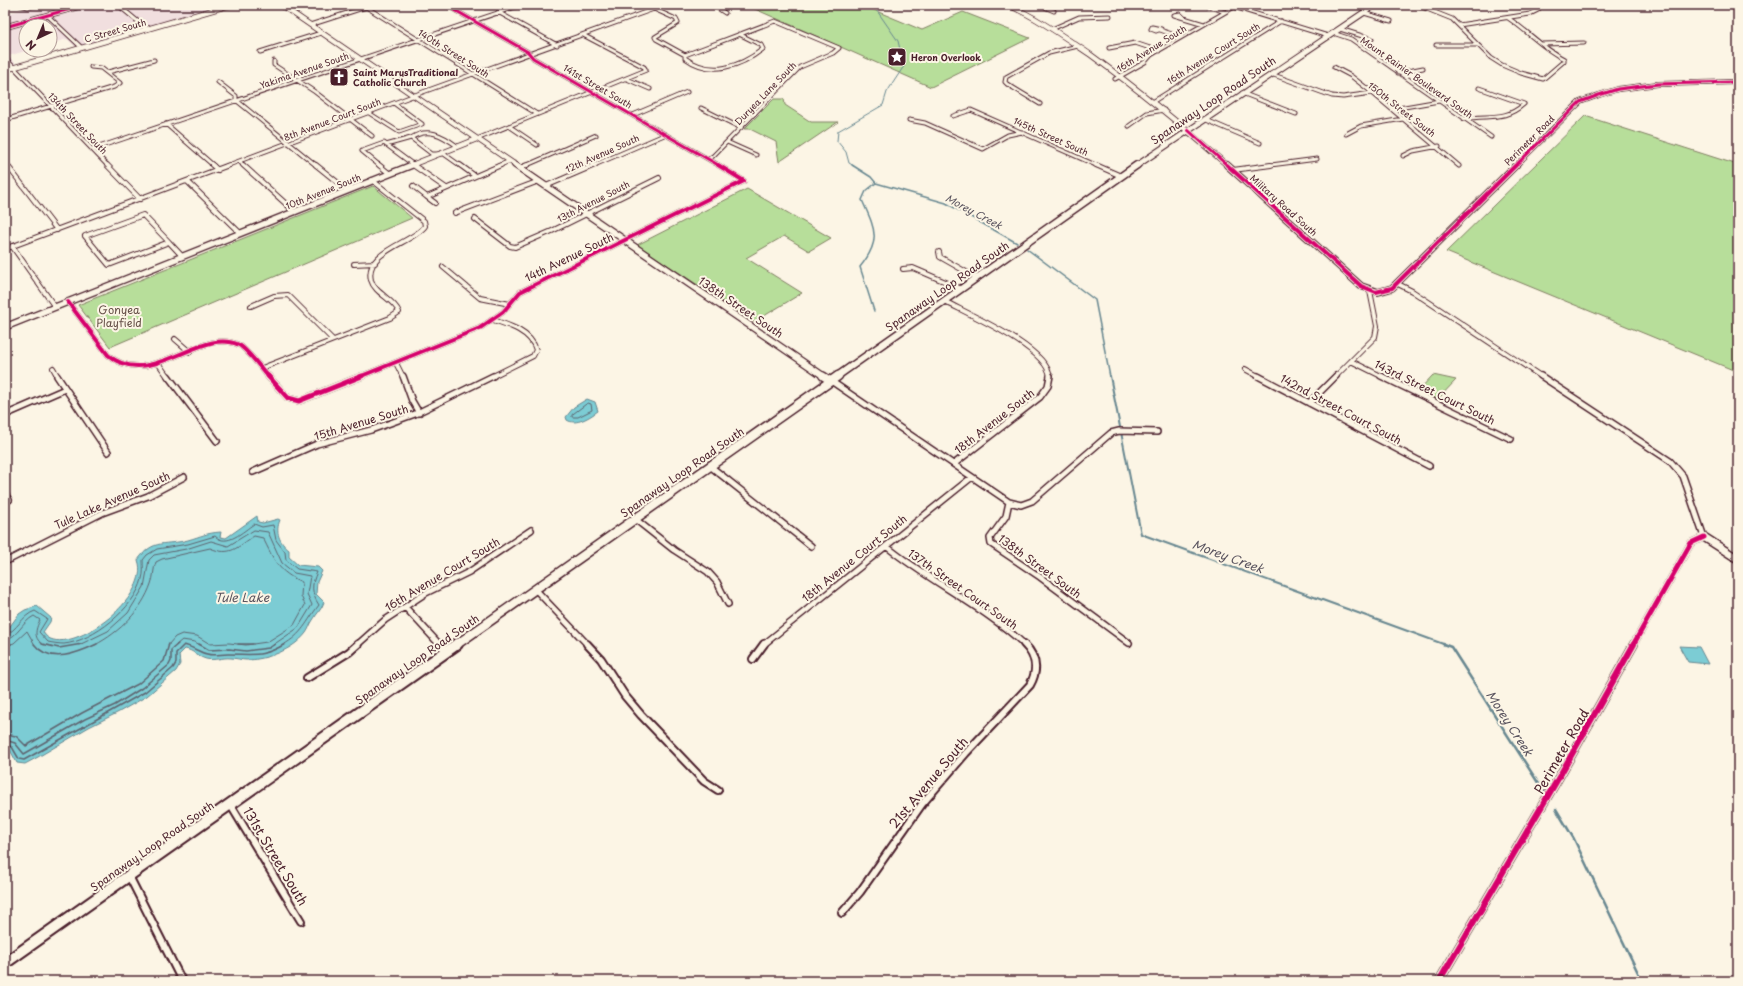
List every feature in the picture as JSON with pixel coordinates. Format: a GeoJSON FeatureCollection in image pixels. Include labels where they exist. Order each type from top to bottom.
{"type":"FeatureCollection","features":[{"type":"Feature","properties":{"kind":"main road"},"geometry":{"type":"LineString","coordinates":[[5,26],[84,5]]}},
{"type":"Feature","properties":{"kind":"main road","name":"Spanaway Loop Road South"},"geometry":{"type":"LineString","coordinates":[[5,963],[1121,176],[1242,93],[1375,5]]}},
{"type":"Feature","properties":{"kind":"street"},"geometry":{"type":"LineString","coordinates":[[20,5],[28,7],[35,5]]}},
{"type":"Feature","properties":{"kind":"street"},"geometry":{"type":"LineString","coordinates":[[118,5],[147,29]]}},
{"type":"Feature","properties":{"kind":"street","name":"C Street South"},"geometry":{"type":"LineString","coordinates":[[5,70],[230,5]]}},
{"type":"Feature","properties":{"kind":"street","name":"138th Street South"},"geometry":{"type":"LineString","coordinates":[[281,5],[1009,502],[1006,516],[990,538],[994,547],[1040,577],[1129,644]]}},
{"type":"Feature","properties":{"kind":"street","name":"141st Street South"},"geometry":{"type":"LineString","coordinates":[[446,5],[528,52],[533,58],[744,180]]}},
{"type":"Feature","properties":{"kind":"street","name":"Yakima Avenue South"},"geometry":{"type":"LineString","coordinates":[[93,149],[521,5]]}},
{"type":"Feature","properties":{"kind":"street","name":"8th Avenue Court South"},"geometry":{"type":"LineString","coordinates":[[5,249],[188,182],[414,96],[666,5]]}},
{"type":"Feature","properties":{"kind":"street"},"geometry":{"type":"LineString","coordinates":[[713,5],[723,10],[725,13]]}},
{"type":"Feature","properties":{"kind":"street","name":"Military Road South"},"geometry":{"type":"LineString","coordinates":[[1008,5],[1052,29],[1078,46],[1122,76],[1154,101],[1233,170],[1355,282],[1370,291]]}},
{"type":"Feature","properties":{"kind":"street"},"geometry":{"type":"LineString","coordinates":[[1014,8],[1020,5]]}},
{"type":"Feature","properties":{"kind":"street"},"geometry":{"type":"LineString","coordinates":[[1040,5],[1054,11]]}},
{"type":"Feature","properties":{"kind":"street"},"geometry":{"type":"LineString","coordinates":[[1206,5],[1226,12]]}},
{"type":"Feature","properties":{"kind":"street"},"geometry":{"type":"LineString","coordinates":[[1421,5],[1443,14],[1459,25],[1491,58],[1502,65],[1540,79],[1544,78],[1564,59],[1550,52],[1525,29],[1508,18]]}},
{"type":"Feature","properties":{"kind":"street"},"geometry":{"type":"LineString","coordinates":[[1459,25],[1530,14],[1538,10],[1540,5]]}},
{"type":"Feature","properties":{"kind":"street"},"geometry":{"type":"LineString","coordinates":[[310,25],[364,6]]}},
{"type":"Feature","properties":{"kind":"street","name":"140th Street South"},"geometry":{"type":"LineString","coordinates":[[364,6],[537,114]]}},
{"type":"Feature","properties":{"kind":"street","name":"16th Avenue South"},"geometry":{"type":"LineString","coordinates":[[1115,79],[1204,24],[1237,7],[1282,22]]}},
{"type":"Feature","properties":{"kind":"street"},"geometry":{"type":"LineString","coordinates":[[654,9],[676,19],[678,23],[658,34],[655,37],[656,39],[685,54],[688,60],[697,64],[721,69],[763,49],[761,45],[739,34],[685,54]]}},
{"type":"Feature","properties":{"kind":"street"},"geometry":{"type":"LineString","coordinates":[[498,12],[557,44]]}},
{"type":"Feature","properties":{"kind":"street"},"geometry":{"type":"LineString","coordinates":[[1364,13],[1391,21]]}},
{"type":"Feature","properties":{"kind":"street"},"geometry":{"type":"LineString","coordinates":[[47,15],[82,48]]}},
{"type":"Feature","properties":{"kind":"street"},"geometry":{"type":"LineString","coordinates":[[1052,29],[1079,17],[1110,16]]}},
{"type":"Feature","properties":{"kind":"street"},"geometry":{"type":"LineString","coordinates":[[1183,17],[1204,24]]}},
{"type":"Feature","properties":{"kind":"street","name":"Duryea Lane South"},"geometry":{"type":"LineString","coordinates":[[708,158],[713,156],[800,67],[839,49],[810,34],[775,21],[739,34]]}},
{"type":"Feature","properties":{"kind":"street"},"geometry":{"type":"LineString","coordinates":[[1282,22],[1328,36]]}},
{"type":"Feature","properties":{"kind":"street","name":"16th Avenue Court South"},"geometry":{"type":"LineString","coordinates":[[1154,101],[1282,22]]}},
{"type":"Feature","properties":{"kind":"street"},"geometry":{"type":"LineString","coordinates":[[1340,28],[1372,39]]}},
{"type":"Feature","properties":{"kind":"street"},"geometry":{"type":"LineString","coordinates":[[1160,30],[1182,38]]}},
{"type":"Feature","properties":{"kind":"street"},"geometry":{"type":"LineString","coordinates":[[260,52],[321,33]]}},
{"type":"Feature","properties":{"kind":"street","name":"Mount Rainier Boulevard South"},"geometry":{"type":"LineString","coordinates":[[1333,33],[1351,39],[1491,137]]}},
{"type":"Feature","properties":{"kind":"street","name":"10th Avenue South"},"geometry":{"type":"LineString","coordinates":[[5,327],[627,79],[646,70],[644,67],[583,35]]}},
{"type":"Feature","properties":{"kind":"street"},"geometry":{"type":"LineString","coordinates":[[1109,48],[1135,43],[1159,51]]}},
{"type":"Feature","properties":{"kind":"street"},"geometry":{"type":"LineString","coordinates":[[1541,44],[1584,43]]}},
{"type":"Feature","properties":{"kind":"street"},"geometry":{"type":"LineString","coordinates":[[1436,45],[1478,45]]}},
{"type":"Feature","properties":{"kind":"street"},"geometry":{"type":"LineString","coordinates":[[1040,104],[1007,84],[1005,82],[1006,77],[1049,54],[1078,46]]}},
{"type":"Feature","properties":{"kind":"street","name":"134th Street South"},"geometry":{"type":"LineString","coordinates":[[5,58],[140,199]]}},
{"type":"Feature","properties":{"kind":"street"},"geometry":{"type":"LineString","coordinates":[[108,72],[154,60]]}},
{"type":"Feature","properties":{"kind":"street"},"geometry":{"type":"LineString","coordinates":[[274,61],[274,64],[372,136]]}},
{"type":"Feature","properties":{"kind":"street"},"geometry":{"type":"LineString","coordinates":[[5,120],[114,87],[120,83],[101,68],[91,67]]}},
{"type":"Feature","properties":{"kind":"street","name":"150th Street South"},"geometry":{"type":"LineString","coordinates":[[1334,67],[1393,109],[1403,119],[1439,146],[1459,166]]}},
{"type":"Feature","properties":{"kind":"street"},"geometry":{"type":"LineString","coordinates":[[1398,73],[1423,68]]}},
{"type":"Feature","properties":{"kind":"street"},"geometry":{"type":"LineString","coordinates":[[1271,74],[1332,96],[1343,97],[1372,93]]}},
{"type":"Feature","properties":{"kind":"street"},"geometry":{"type":"LineString","coordinates":[[627,79],[650,89]]}},
{"type":"Feature","properties":{"kind":"street"},"geometry":{"type":"LineString","coordinates":[[218,82],[236,96],[236,100],[347,190]]}},
{"type":"Feature","properties":{"kind":"street","name":"Perimeter Road"},"geometry":{"type":"LineString","coordinates":[[1370,291],[1384,292],[1396,283],[1580,102],[1615,89],[1637,86],[1738,82]]}},
{"type":"Feature","properties":{"kind":"street"},"geometry":{"type":"LineString","coordinates":[[1464,119],[1481,115],[1508,116],[1524,104],[1479,88]]}},
{"type":"Feature","properties":{"kind":"street"},"geometry":{"type":"LineString","coordinates":[[632,115],[687,92]]}},
{"type":"Feature","properties":{"kind":"street"},"geometry":{"type":"LineString","coordinates":[[1242,93],[1296,114]]}},
{"type":"Feature","properties":{"kind":"street"},"geometry":{"type":"LineString","coordinates":[[1393,109],[1439,101]]}},
{"type":"Feature","properties":{"kind":"street"},"geometry":{"type":"LineString","coordinates":[[369,113],[399,132],[422,124],[395,104]]}},
{"type":"Feature","properties":{"kind":"street"},"geometry":{"type":"LineString","coordinates":[[701,108],[741,128]]}},
{"type":"Feature","properties":{"kind":"street","name":"145th Street South"},"geometry":{"type":"LineString","coordinates":[[953,116],[967,110],[974,111],[1025,132],[1121,176]]}},
{"type":"Feature","properties":{"kind":"street"},"geometry":{"type":"LineString","coordinates":[[1129,126],[1147,113],[1164,110]]}},
{"type":"Feature","properties":{"kind":"street"},"geometry":{"type":"LineString","coordinates":[[1204,119],[1260,143]]}},
{"type":"Feature","properties":{"kind":"street"},"geometry":{"type":"LineString","coordinates":[[1346,134],[1361,126],[1403,119]]}},
{"type":"Feature","properties":{"kind":"street"},"geometry":{"type":"LineString","coordinates":[[909,120],[925,123],[984,149],[1011,134],[1025,132]]}},
{"type":"Feature","properties":{"kind":"street"},"geometry":{"type":"LineString","coordinates":[[166,124],[218,170]]}},
{"type":"Feature","properties":{"kind":"street"},"geometry":{"type":"LineString","coordinates":[[508,126],[537,145]]}},
{"type":"Feature","properties":{"kind":"street"},"geometry":{"type":"LineString","coordinates":[[390,174],[362,152],[371,147],[411,138],[425,132],[434,132],[457,146]]}},
{"type":"Feature","properties":{"kind":"street","name":"12th Avenue South"},"geometry":{"type":"LineString","coordinates":[[546,186],[664,134]]}},
{"type":"Feature","properties":{"kind":"street"},"geometry":{"type":"LineString","coordinates":[[520,168],[596,135]]}},
{"type":"Feature","properties":{"kind":"street"},"geometry":{"type":"LineString","coordinates":[[411,138],[432,154],[444,154],[475,176]]}},
{"type":"Feature","properties":{"kind":"street"},"geometry":{"type":"LineString","coordinates":[[726,142],[756,155]]}},
{"type":"Feature","properties":{"kind":"street"},"geometry":{"type":"LineString","coordinates":[[385,144],[441,186],[446,188]]}},
{"type":"Feature","properties":{"kind":"street"},"geometry":{"type":"LineString","coordinates":[[1403,156],[1413,151],[1439,146]]}},
{"type":"Feature","properties":{"kind":"street"},"geometry":{"type":"LineString","coordinates":[[1233,170],[1317,160]]}},
{"type":"Feature","properties":{"kind":"street"},"geometry":{"type":"LineString","coordinates":[[427,197],[510,161]]}},
{"type":"Feature","properties":{"kind":"street"},"geometry":{"type":"LineString","coordinates":[[240,162],[295,212]]}},
{"type":"Feature","properties":{"kind":"street"},"geometry":{"type":"LineString","coordinates":[[5,163],[56,230]]}},
{"type":"Feature","properties":{"kind":"street","name":"13th Avenue South"},"geometry":{"type":"LineString","coordinates":[[475,219],[513,247],[587,214],[620,195],[659,178]]}},
{"type":"Feature","properties":{"kind":"street"},"geometry":{"type":"LineString","coordinates":[[68,302],[108,355],[122,363],[158,363],[213,343],[232,342],[241,346],[262,368],[390,318],[398,313],[397,307],[372,282],[371,274],[374,264],[386,251],[416,235],[424,227],[424,221],[372,180]]}},
{"type":"Feature","properties":{"kind":"street","name":"14th Avenue South"},"geometry":{"type":"LineString","coordinates":[[262,368],[288,398],[296,401],[306,399],[476,330],[493,320],[520,292],[744,180]]}},
{"type":"Feature","properties":{"kind":"street"},"geometry":{"type":"LineString","coordinates":[[455,213],[487,199],[508,194],[538,181]]}},
{"type":"Feature","properties":{"kind":"street"},"geometry":{"type":"LineString","coordinates":[[188,182],[240,233]]}},
{"type":"Feature","properties":{"kind":"street"},"geometry":{"type":"LineString","coordinates":[[413,186],[435,203]]}},
{"type":"Feature","properties":{"kind":"street"},"geometry":{"type":"LineString","coordinates":[[169,242],[109,265],[85,236],[143,215],[169,242],[182,256]]}},
{"type":"Feature","properties":{"kind":"street"},"geometry":{"type":"LineString","coordinates":[[12,246],[55,307]]}},
{"type":"Feature","properties":{"kind":"street"},"geometry":{"type":"LineString","coordinates":[[939,252],[940,257],[977,278]]}},
{"type":"Feature","properties":{"kind":"street"},"geometry":{"type":"LineString","coordinates":[[354,264],[374,264]]}},
{"type":"Feature","properties":{"kind":"street"},"geometry":{"type":"LineString","coordinates":[[443,267],[480,298],[510,304]]}},
{"type":"Feature","properties":{"kind":"street"},"geometry":{"type":"LineString","coordinates":[[903,269],[913,268],[962,289]]}},
{"type":"Feature","properties":{"kind":"street"},"geometry":{"type":"LineString","coordinates":[[1396,283],[1670,461],[1683,476],[1704,537],[1738,559]]}},
{"type":"Feature","properties":{"kind":"street"},"geometry":{"type":"LineString","coordinates":[[1309,403],[1375,337],[1378,330],[1378,323],[1370,302],[1370,291]]}},
{"type":"Feature","properties":{"kind":"street"},"geometry":{"type":"LineString","coordinates":[[251,306],[274,296],[288,295],[333,340]]}},
{"type":"Feature","properties":{"kind":"street","name":"18th Avenue South"},"geometry":{"type":"LineString","coordinates":[[944,301],[1027,346],[1044,361],[1050,370],[1049,384],[1040,397],[954,464]]}},
{"type":"Feature","properties":{"kind":"street","name":"15th Avenue South"},"geometry":{"type":"LineString","coordinates":[[253,472],[318,444],[366,431],[419,413],[479,381],[524,362],[535,353],[537,348],[534,344],[515,328],[493,320]]}},
{"type":"Feature","properties":{"kind":"street"},"geometry":{"type":"LineString","coordinates":[[175,339],[178,340],[190,352]]}},
{"type":"Feature","properties":{"kind":"street","name":"143rd Street Court South"},"geometry":{"type":"LineString","coordinates":[[1351,361],[1510,439]]}},
{"type":"Feature","properties":{"kind":"street"},"geometry":{"type":"LineString","coordinates":[[158,363],[217,441]]}},
{"type":"Feature","properties":{"kind":"street"},"geometry":{"type":"LineString","coordinates":[[396,363],[402,372],[408,394],[419,413]]}},
{"type":"Feature","properties":{"kind":"street"},"geometry":{"type":"LineString","coordinates":[[53,368],[65,389],[108,452]]}},
{"type":"Feature","properties":{"kind":"street","name":"142nd Street Court South"},"geometry":{"type":"LineString","coordinates":[[1245,369],[1429,466]]}},
{"type":"Feature","properties":{"kind":"street"},"geometry":{"type":"LineString","coordinates":[[5,415],[65,389]]}},
{"type":"Feature","properties":{"kind":"street"},"geometry":{"type":"LineString","coordinates":[[1009,502],[1020,505],[1027,504],[1111,433],[1119,431],[1157,432]]}},
{"type":"Feature","properties":{"kind":"street"},"geometry":{"type":"LineString","coordinates":[[710,466],[811,546]]}},
{"type":"Feature","properties":{"kind":"street","name":"Tule Lake Avenue South"},"geometry":{"type":"LineString","coordinates":[[5,562],[102,513],[148,496],[184,477]]}},
{"type":"Feature","properties":{"kind":"street","name":"18th Avenue Court South"},"geometry":{"type":"LineString","coordinates":[[753,659],[762,646],[774,635],[972,477]]}},
{"type":"Feature","properties":{"kind":"street"},"geometry":{"type":"LineString","coordinates":[[5,494],[9,500]]}},
{"type":"Feature","properties":{"kind":"street"},"geometry":{"type":"LineString","coordinates":[[635,519],[674,550],[708,572],[717,582],[728,604]]}},
{"type":"Feature","properties":{"kind":"street","name":"16th Avenue Court South"},"geometry":{"type":"LineString","coordinates":[[307,678],[349,652],[385,620],[431,591],[469,572],[531,530]]}},
{"type":"Feature","properties":{"kind":"street","name":"Perimeter Road"},"geometry":{"type":"LineString","coordinates":[[1439,981],[1560,777],[1691,544],[1704,537]]}},
{"type":"Feature","properties":{"kind":"street","name":"137th Street Court South"},"geometry":{"type":"LineString","coordinates":[[886,546],[981,612],[1018,640],[1034,656],[1036,670]]}},
{"type":"Feature","properties":{"kind":"street"},"geometry":{"type":"LineString","coordinates":[[535,589],[601,659],[625,696],[641,715],[704,781],[718,790]]}},
{"type":"Feature","properties":{"kind":"street"},"geometry":{"type":"LineString","coordinates":[[405,608],[447,652]]}},
{"type":"Feature","properties":{"kind":"street","name":"21st Avenue South"},"geometry":{"type":"LineString","coordinates":[[842,913],[858,896],[920,806],[1028,688],[1034,679],[1036,670]]}},
{"type":"Feature","properties":{"kind":"street","name":"131st Street South"},"geometry":{"type":"LineString","coordinates":[[230,804],[301,921]]}},
{"type":"Feature","properties":{"kind":"street"},"geometry":{"type":"LineString","coordinates":[[128,876],[182,981]]}},
{"type":"Feature","properties":{"kind":"shaded area"},"geometry":{"type":"Polygon","coordinates":[[[51,5],[68,5],[70,7],[28,18],[18,18],[18,21],[5,24],[5,14],[36,6],[39,8],[51,5]]]}},
{"type":"Feature","properties":{"kind":"shaded area"},"geometry":{"type":"Polygon","coordinates":[[[95,5],[224,5],[77,48],[67,39],[58,42],[58,18],[48,18],[95,5]]]}},
{"type":"Feature","properties":{"kind":"shaded area"},"geometry":{"type":"Polygon","coordinates":[[[18,26],[18,53],[8,56],[16,64],[5,67],[5,30],[18,26]]]}},
{"type":"Feature","properties":{"kind":"green space"},"geometry":{"type":"Polygon","coordinates":[[[746,5],[869,5],[869,8],[922,30],[963,12],[1030,38],[931,87],[746,5]]]}},
{"type":"Feature","properties":{"kind":"green space"},"geometry":{"type":"Polygon","coordinates":[[[774,99],[784,99],[785,105],[811,122],[838,122],[779,162],[776,142],[750,129],[744,129],[774,99]]]}},
{"type":"Feature","properties":{"kind":"green space"},"geometry":{"type":"Polygon","coordinates":[[[1585,116],[1738,165],[1738,372],[1446,252],[1585,116]]]}},
{"type":"Feature","properties":{"kind":"green space","name":"Gonyea Playfield"},"geometry":{"type":"Polygon","coordinates":[[[373,186],[412,218],[110,347],[78,305],[373,186]]]}},
{"type":"Feature","properties":{"kind":"green space"},"geometry":{"type":"Polygon","coordinates":[[[747,189],[831,238],[809,251],[784,236],[746,258],[802,293],[754,322],[637,245],[747,189]]]}},
{"type":"Feature","properties":{"kind":"green space"},"geometry":{"type":"Polygon","coordinates":[[[1433,375],[1456,380],[1437,400],[1418,391],[1433,375]]]}},
{"type":"Feature","properties":{"kind":"water"},"geometry":{"type":"Polygon","coordinates":[[[587,399],[595,402],[598,411],[579,421],[571,422],[567,420],[566,417],[574,407],[587,399]]]}},
{"type":"Feature","properties":{"kind":"water","name":"Tule Lake"},"geometry":{"type":"Polygon","coordinates":[[[257,516],[258,522],[263,523],[278,519],[280,520],[278,533],[280,540],[289,550],[289,557],[298,565],[318,567],[322,571],[317,582],[316,594],[324,602],[301,639],[279,653],[254,660],[235,658],[209,659],[203,658],[185,649],[179,655],[180,664],[176,671],[147,696],[25,764],[17,763],[10,750],[5,749],[5,633],[19,614],[25,610],[37,606],[51,618],[43,632],[53,640],[67,640],[84,634],[102,623],[119,609],[132,593],[139,576],[138,560],[149,548],[160,544],[180,542],[216,532],[221,532],[220,537],[226,538],[257,516]]]}},
{"type":"Feature","properties":{"kind":"water"},"geometry":{"type":"Polygon","coordinates":[[[1679,646],[1699,647],[1708,664],[1688,662],[1679,646]]]}},
{"type":"Feature","properties":{"kind":"waterway"},"geometry":{"type":"LineString","coordinates":[[869,5],[874,8]]}},
{"type":"Feature","properties":{"kind":"waterway"},"geometry":{"type":"LineString","coordinates":[[854,166],[849,163],[846,152],[837,141],[838,131],[883,105],[887,92],[904,66],[898,41],[873,5]]}},
{"type":"Feature","properties":{"kind":"waterway"},"geometry":{"type":"LineString","coordinates":[[852,165],[871,177],[876,183]]}},
{"type":"Feature","properties":{"kind":"waterway"},"geometry":{"type":"LineString","coordinates":[[874,311],[860,267],[867,258],[874,242],[873,227],[862,200],[866,191],[876,183]]}},
{"type":"Feature","properties":{"kind":"waterway","name":"Morey Creek"},"geometry":{"type":"LineString","coordinates":[[876,183],[946,203],[1017,243]]}},
{"type":"Feature","properties":{"kind":"waterway","name":"Morey Creek"},"geometry":{"type":"LineString","coordinates":[[1027,249],[1095,300],[1110,377]]}},
{"type":"Feature","properties":{"kind":"waterway","name":"Morey Creek"},"geometry":{"type":"LineString","coordinates":[[1110,376],[1141,534],[1446,645]]}},
{"type":"Feature","properties":{"kind":"waterway","name":"Morey Creek"},"geometry":{"type":"LineString","coordinates":[[1443,644],[1451,647],[1544,792]]}},
{"type":"Feature","properties":{"kind":"waterway","name":"Morey Creek"},"geometry":{"type":"LineString","coordinates":[[1556,809],[1574,839],[1642,981]]}},
{"type":"Feature","properties":{"kind":"cycle path"},"geometry":{"type":"LineString","coordinates":[[5,27],[84,5]]}},
{"type":"Feature","properties":{"kind":"cycle path"},"geometry":{"type":"LineString","coordinates":[[68,302],[108,355],[113,359],[129,366],[145,366],[214,343],[229,341],[241,346],[288,398],[299,401],[480,328],[503,312],[520,292],[744,181],[533,58],[528,52],[446,5]]}},
{"type":"Feature","properties":{"kind":"cycle path"},"geometry":{"type":"LineString","coordinates":[[1188,130],[1361,286],[1372,291],[1380,292],[1392,288],[1580,102],[1618,89],[1638,86],[1678,83],[1738,82]]}},
{"type":"Feature","properties":{"kind":"cycle path"},"geometry":{"type":"LineString","coordinates":[[1439,981],[1559,777],[1691,543],[1704,537]]}},
{"type":"Feature","properties":{"kind":"place","name":"Heron Overlook"},"geometry":{"type":"Point","coordinates":[897,57]}},
{"type":"Feature","properties":{"kind":"place","name":"Saint MarysTraditional Catholic Church"},"geometry":{"type":"Point","coordinates":[339,77]}}]}
